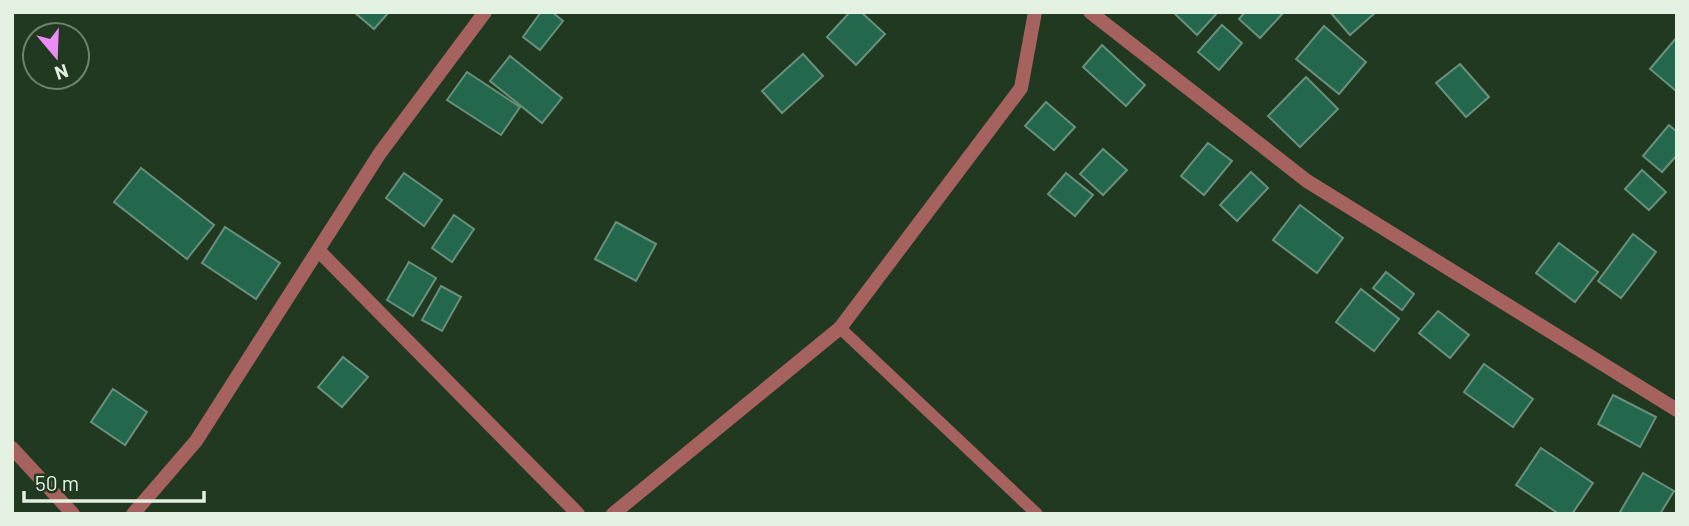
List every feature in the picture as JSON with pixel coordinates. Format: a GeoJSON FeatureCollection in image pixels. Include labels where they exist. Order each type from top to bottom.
{"type":"FeatureCollection","features":[{"type":"Feature","properties":{"kind":"street"},"geometry":{"type":"LineString","coordinates":[[133,514],[196,441],[380,153],[485,12]]}},
{"type":"Feature","properties":{"kind":"street"},"geometry":{"type":"LineString","coordinates":[[613,514],[840,328],[1021,88],[1035,12]]}},
{"type":"Feature","properties":{"kind":"street"},"geometry":{"type":"LineString","coordinates":[[1090,12],[1307,181],[1677,410]]}},
{"type":"Feature","properties":{"kind":"street"},"geometry":{"type":"LineString","coordinates":[[319,251],[578,514]]}},
{"type":"Feature","properties":{"kind":"street"},"geometry":{"type":"LineString","coordinates":[[12,447],[73,514]]}},
{"type":"Feature","properties":{"kind":"lane"},"geometry":{"type":"LineString","coordinates":[[840,328],[1037,514]]}},
{"type":"Feature","properties":{"kind":"building"},"geometry":{"type":"Polygon","coordinates":[[[354,12],[389,12],[374,29],[354,12]]]}},
{"type":"Feature","properties":{"kind":"building"},"geometry":{"type":"Polygon","coordinates":[[[541,12],[552,12],[563,21],[540,50],[523,37],[541,12]]]}},
{"type":"Feature","properties":{"kind":"building"},"geometry":{"type":"Polygon","coordinates":[[[850,12],[861,12],[885,34],[856,65],[827,37],[850,12]]]}},
{"type":"Feature","properties":{"kind":"building"},"geometry":{"type":"Polygon","coordinates":[[[1173,12],[1218,12],[1197,35],[1173,12]]]}},
{"type":"Feature","properties":{"kind":"building"},"geometry":{"type":"Polygon","coordinates":[[[1245,12],[1284,12],[1260,38],[1239,19],[1245,12]]]}},
{"type":"Feature","properties":{"kind":"building"},"geometry":{"type":"Polygon","coordinates":[[[1330,12],[1376,12],[1350,35],[1330,12]]]}},
{"type":"Feature","properties":{"kind":"building"},"geometry":{"type":"Polygon","coordinates":[[[1222,25],[1242,43],[1219,70],[1198,52],[1222,25]]]}},
{"type":"Feature","properties":{"kind":"building"},"geometry":{"type":"Polygon","coordinates":[[[1324,26],[1366,62],[1339,94],[1296,59],[1324,26]]]}},
{"type":"Feature","properties":{"kind":"building"},"geometry":{"type":"Polygon","coordinates":[[[1677,37],[1677,90],[1676,91],[1650,69],[1677,37]]]}},
{"type":"Feature","properties":{"kind":"building"},"geometry":{"type":"Polygon","coordinates":[[[1102,45],[1145,85],[1126,106],[1083,67],[1102,45]]]}},
{"type":"Feature","properties":{"kind":"building"},"geometry":{"type":"Polygon","coordinates":[[[803,54],[823,76],[782,113],[762,91],[803,54]]]}},
{"type":"Feature","properties":{"kind":"building"},"geometry":{"type":"Polygon","coordinates":[[[510,56],[562,98],[542,123],[490,81],[510,56]]]}},
{"type":"Feature","properties":{"kind":"building"},"geometry":{"type":"Polygon","coordinates":[[[1460,64],[1489,97],[1466,117],[1436,83],[1460,64]]]}},
{"type":"Feature","properties":{"kind":"building"},"geometry":{"type":"Polygon","coordinates":[[[467,72],[520,107],[501,135],[447,100],[467,72]]]}},
{"type":"Feature","properties":{"kind":"building"},"geometry":{"type":"Polygon","coordinates":[[[1306,77],[1338,109],[1300,147],[1268,116],[1306,77]]]}},
{"type":"Feature","properties":{"kind":"building"},"geometry":{"type":"Polygon","coordinates":[[[1046,102],[1075,127],[1054,150],[1025,126],[1046,102]]]}},
{"type":"Feature","properties":{"kind":"building"},"geometry":{"type":"Polygon","coordinates":[[[1669,125],[1677,132],[1677,155],[1662,172],[1643,156],[1669,125]]]}},
{"type":"Feature","properties":{"kind":"building"},"geometry":{"type":"Polygon","coordinates":[[[1208,143],[1232,161],[1204,195],[1181,176],[1208,143]]]}},
{"type":"Feature","properties":{"kind":"building"},"geometry":{"type":"Polygon","coordinates":[[[1103,149],[1127,170],[1103,195],[1080,174],[1103,149]]]}},
{"type":"Feature","properties":{"kind":"building"},"geometry":{"type":"Polygon","coordinates":[[[141,168],[214,225],[187,259],[114,202],[141,168]]]}},
{"type":"Feature","properties":{"kind":"building"},"geometry":{"type":"Polygon","coordinates":[[[1642,170],[1666,192],[1649,210],[1625,189],[1642,170]]]}},
{"type":"Feature","properties":{"kind":"building"},"geometry":{"type":"Polygon","coordinates":[[[1251,172],[1268,188],[1237,221],[1220,205],[1251,172]]]}},
{"type":"Feature","properties":{"kind":"building"},"geometry":{"type":"Polygon","coordinates":[[[404,173],[442,200],[424,226],[386,198],[404,173]]]}},
{"type":"Feature","properties":{"kind":"building"},"geometry":{"type":"Polygon","coordinates":[[[1066,173],[1093,195],[1075,216],[1048,194],[1066,173]]]}},
{"type":"Feature","properties":{"kind":"building"},"geometry":{"type":"Polygon","coordinates":[[[1300,205],[1343,238],[1317,273],[1273,240],[1300,205]]]}},
{"type":"Feature","properties":{"kind":"building"},"geometry":{"type":"Polygon","coordinates":[[[454,215],[474,229],[452,262],[432,248],[454,215]]]}},
{"type":"Feature","properties":{"kind":"building"},"geometry":{"type":"Polygon","coordinates":[[[616,222],[656,244],[636,281],[595,259],[616,222]]]}},
{"type":"Feature","properties":{"kind":"building"},"geometry":{"type":"Polygon","coordinates":[[[225,227],[280,263],[256,299],[202,263],[225,227]]]}},
{"type":"Feature","properties":{"kind":"building"},"geometry":{"type":"Polygon","coordinates":[[[1633,234],[1656,252],[1621,298],[1598,281],[1633,234]]]}},
{"type":"Feature","properties":{"kind":"building"},"geometry":{"type":"Polygon","coordinates":[[[1559,243],[1598,272],[1575,302],[1536,273],[1559,243]]]}},
{"type":"Feature","properties":{"kind":"building"},"geometry":{"type":"Polygon","coordinates":[[[409,262],[436,278],[413,316],[387,300],[409,262]]]}},
{"type":"Feature","properties":{"kind":"building"},"geometry":{"type":"Polygon","coordinates":[[[1386,272],[1414,294],[1402,310],[1373,288],[1386,272]]]}},
{"type":"Feature","properties":{"kind":"building"},"geometry":{"type":"Polygon","coordinates":[[[441,286],[461,297],[442,331],[422,320],[441,286]]]}},
{"type":"Feature","properties":{"kind":"building"},"geometry":{"type":"Polygon","coordinates":[[[1361,289],[1399,319],[1374,351],[1336,322],[1361,289]]]}},
{"type":"Feature","properties":{"kind":"building"},"geometry":{"type":"Polygon","coordinates":[[[1438,311],[1469,335],[1450,358],[1419,333],[1438,311]]]}},
{"type":"Feature","properties":{"kind":"building"},"geometry":{"type":"Polygon","coordinates":[[[343,357],[368,377],[342,407],[318,387],[343,357]]]}},
{"type":"Feature","properties":{"kind":"building"},"geometry":{"type":"Polygon","coordinates":[[[1484,364],[1533,399],[1513,427],[1464,392],[1484,364]]]}},
{"type":"Feature","properties":{"kind":"building"},"geometry":{"type":"Polygon","coordinates":[[[113,389],[147,412],[125,445],[91,422],[113,389]]]}},
{"type":"Feature","properties":{"kind":"building"},"geometry":{"type":"Polygon","coordinates":[[[1613,395],[1656,417],[1640,447],[1598,424],[1613,395]]]}},
{"type":"Feature","properties":{"kind":"building"},"geometry":{"type":"Polygon","coordinates":[[[1541,448],[1593,483],[1572,514],[1559,514],[1516,485],[1541,448]]]}},
{"type":"Feature","properties":{"kind":"building"},"geometry":{"type":"Polygon","coordinates":[[[1643,473],[1674,491],[1660,514],[1620,512],[1643,473]]]}}]}
